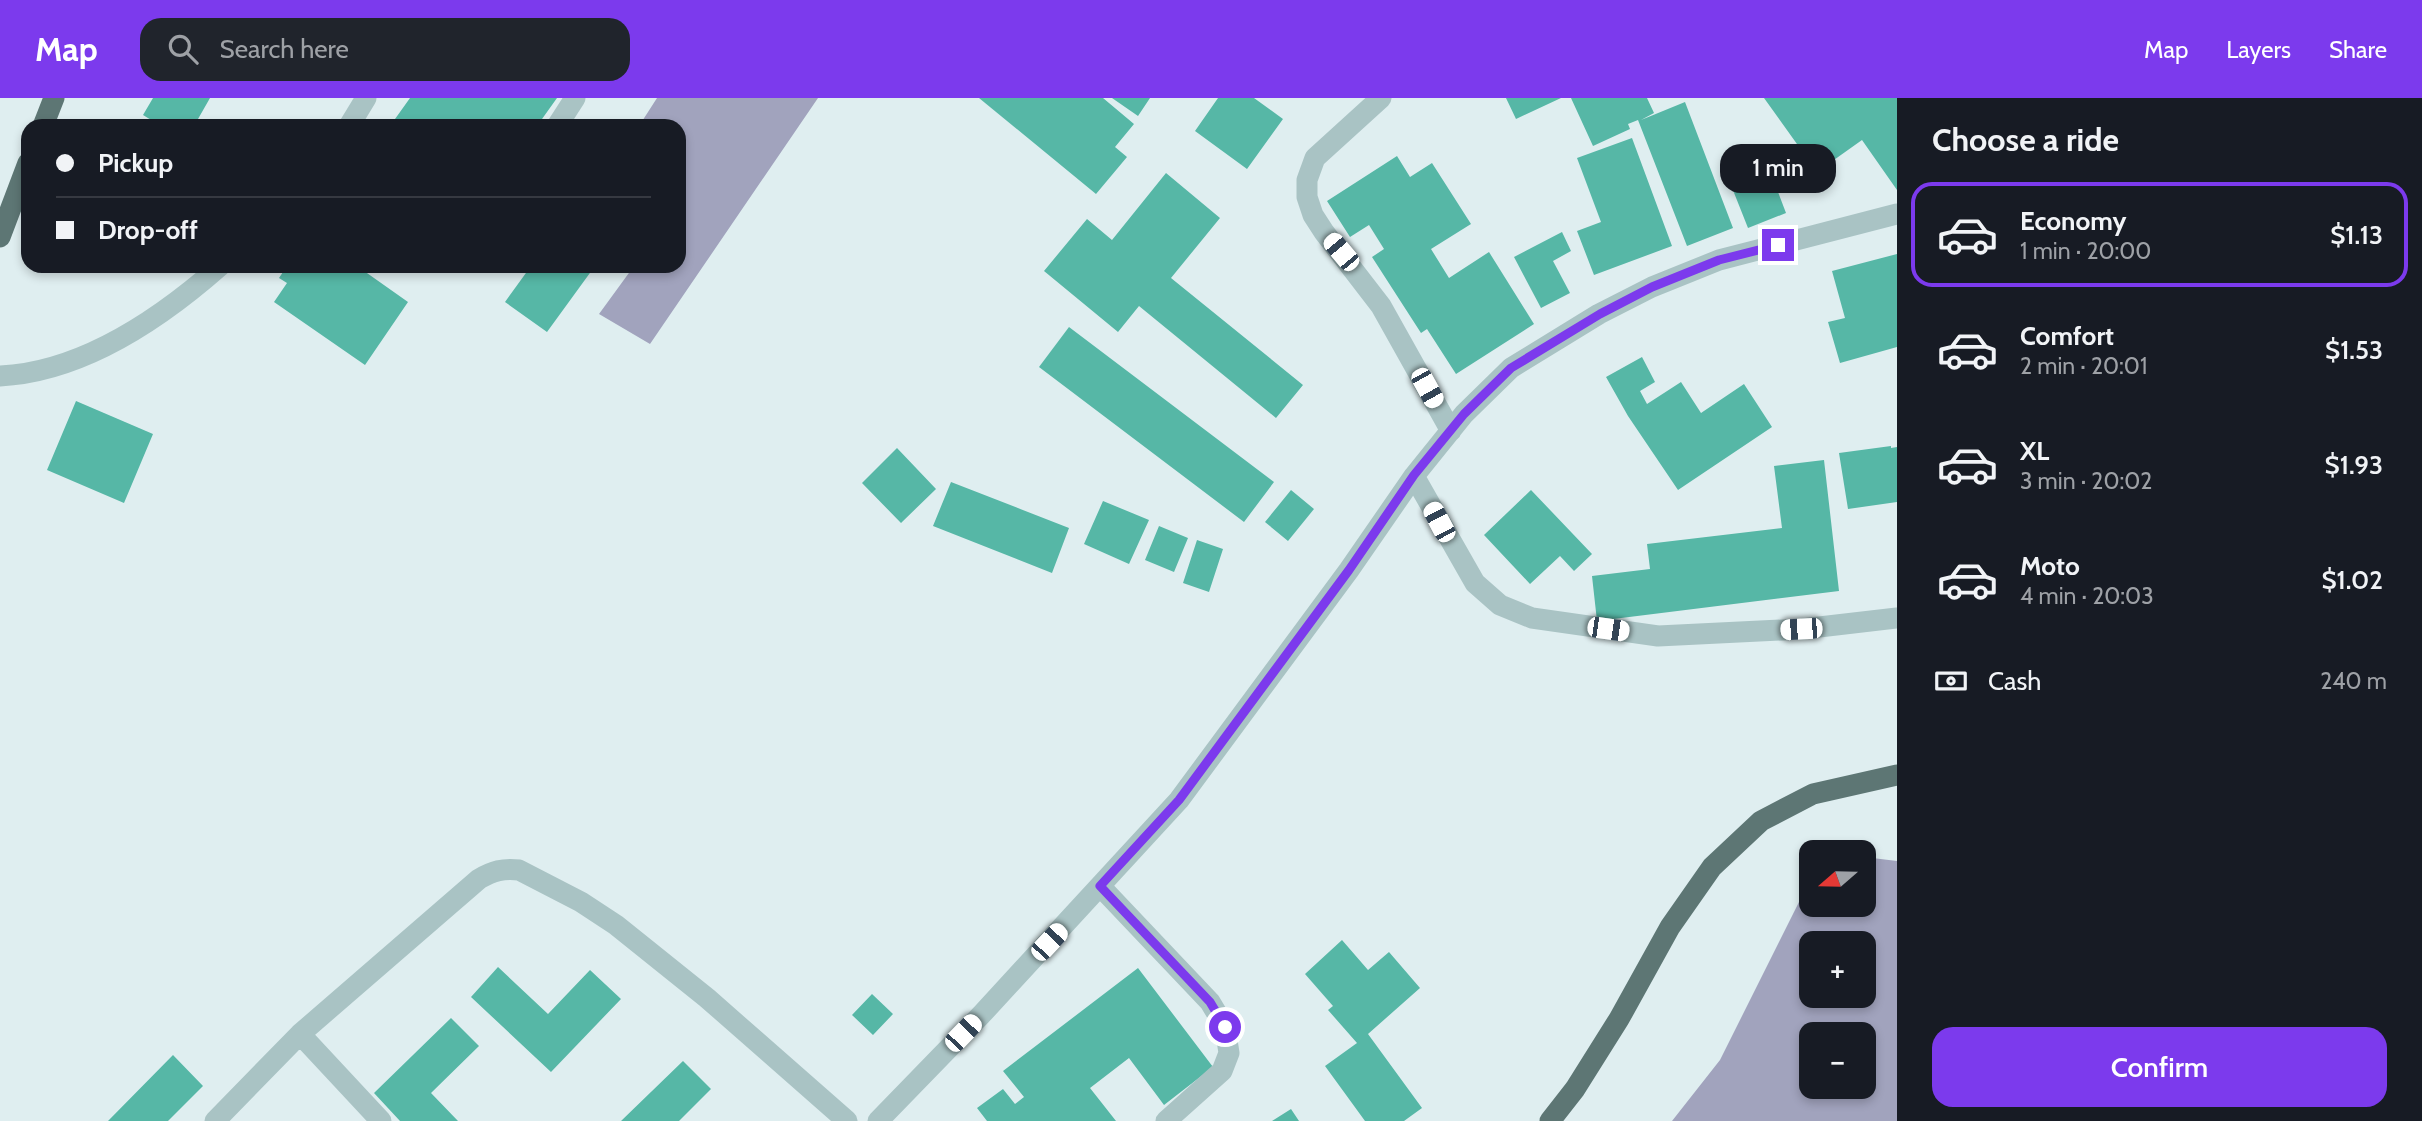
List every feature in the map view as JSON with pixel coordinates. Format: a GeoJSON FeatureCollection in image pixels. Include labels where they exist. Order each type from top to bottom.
{"type":"FeatureCollection","features":[{"type":"Feature","properties":{"kind":"main road"},"geometry":{"type":"LineString","coordinates":[[46,119],[54,98]]}},
{"type":"Feature","properties":{"kind":"main road"},"geometry":{"type":"LineString","coordinates":[[0,237],[21,182]]}},
{"type":"Feature","properties":{"kind":"main road"},"geometry":{"type":"LineString","coordinates":[[1550,1121],[1575,1088],[1619,1019],[1670,927],[1712,866],[1761,821],[1813,794],[1897,775]]}},
{"type":"Feature","properties":{"kind":"street"},"geometry":{"type":"LineString","coordinates":[[353,119],[366,98]]}},
{"type":"Feature","properties":{"kind":"street"},"geometry":{"type":"LineString","coordinates":[[562,119],[575,98]]}},
{"type":"Feature","properties":{"kind":"street"},"geometry":{"type":"LineString","coordinates":[[1381,98],[1315,158],[1307,180],[1307,197],[1313,215],[1324,232],[1381,306],[1451,431]]}},
{"type":"Feature","properties":{"kind":"street"},"geometry":{"type":"LineString","coordinates":[[878,1121],[981,1015],[1179,800],[1349,570],[1414,475],[1464,414],[1511,368],[1600,314],[1652,287],[1719,260],[1897,214]]}},
{"type":"Feature","properties":{"kind":"street"},"geometry":{"type":"LineString","coordinates":[[0,376],[52,367],[105,346],[147,324],[183,299],[212,273]]}},
{"type":"Feature","properties":{"kind":"street"},"geometry":{"type":"LineString","coordinates":[[1414,475],[1451,545],[1475,583],[1500,605],[1532,618],[1658,636],[1801,629],[1897,618]]}},
{"type":"Feature","properties":{"kind":"street"},"geometry":{"type":"LineString","coordinates":[[215,1121],[300,1034],[479,879],[498,869],[519,870],[581,902],[616,925],[707,998],[847,1121]]}},
{"type":"Feature","properties":{"kind":"street"},"geometry":{"type":"LineString","coordinates":[[1100,886],[1210,1002],[1225,1027],[1228,1053],[1222,1072],[1166,1121]]}},
{"type":"Feature","properties":{"kind":"street"},"geometry":{"type":"LineString","coordinates":[[300,1034],[381,1121]]}},
{"type":"Feature","properties":{"kind":"shaded area"},"geometry":{"type":"Polygon","coordinates":[[[657,98],[818,98],[650,344],[599,314],[629,273],[686,273],[686,119],[644,119],[657,98]]]}},
{"type":"Feature","properties":{"kind":"shaded area"},"geometry":{"type":"Polygon","coordinates":[[[1876,858],[1897,861],[1897,1121],[1672,1121],[1720,1060],[1799,902],[1799,917],[1876,917],[1876,858]]]}},
{"type":"Feature","properties":{"kind":"building"},"geometry":{"type":"Polygon","coordinates":[[[153,98],[210,98],[198,119],[150,119],[143,115],[153,98]]]}},
{"type":"Feature","properties":{"kind":"building"},"geometry":{"type":"Polygon","coordinates":[[[410,98],[557,98],[542,119],[395,119],[410,98]]]}},
{"type":"Feature","properties":{"kind":"building"},"geometry":{"type":"Polygon","coordinates":[[[979,98],[1103,98],[1134,124],[1115,147],[1127,157],[1096,194],[979,98]]]}},
{"type":"Feature","properties":{"kind":"building"},"geometry":{"type":"Polygon","coordinates":[[[1112,98],[1150,98],[1138,116],[1112,98]]]}},
{"type":"Feature","properties":{"kind":"building"},"geometry":{"type":"Polygon","coordinates":[[[1218,98],[1254,98],[1283,119],[1247,169],[1195,131],[1218,98]]]}},
{"type":"Feature","properties":{"kind":"building"},"geometry":{"type":"Polygon","coordinates":[[[1506,98],[1561,98],[1516,119],[1506,98]]]}},
{"type":"Feature","properties":{"kind":"building"},"geometry":{"type":"Polygon","coordinates":[[[1571,98],[1647,98],[1654,113],[1641,120],[1685,102],[1733,228],[1687,246],[1638,120],[1628,124],[1630,129],[1593,146],[1571,98]]]}},
{"type":"Feature","properties":{"kind":"building"},"geometry":{"type":"Polygon","coordinates":[[[1764,98],[1897,98],[1897,190],[1862,140],[1817,172],[1764,98]]]}},
{"type":"Feature","properties":{"kind":"building"},"geometry":{"type":"Polygon","coordinates":[[[1632,138],[1672,246],[1594,275],[1577,231],[1601,222],[1577,158],[1632,138]]]}},
{"type":"Feature","properties":{"kind":"building"},"geometry":{"type":"Polygon","coordinates":[[[1762,150],[1786,213],[1748,228],[1723,165],[1762,150]]]}},
{"type":"Feature","properties":{"kind":"building"},"geometry":{"type":"Polygon","coordinates":[[[1397,156],[1410,177],[1432,163],[1471,224],[1431,249],[1449,278],[1489,252],[1534,324],[1456,374],[1427,329],[1421,333],[1372,257],[1384,249],[1369,225],[1350,237],[1327,201],[1397,156]]]}},
{"type":"Feature","properties":{"kind":"building"},"geometry":{"type":"Polygon","coordinates":[[[1166,173],[1220,218],[1171,278],[1303,385],[1276,418],[1139,306],[1118,332],[1044,271],[1087,219],[1112,240],[1166,173]]]}},
{"type":"Feature","properties":{"kind":"building"},"geometry":{"type":"Polygon","coordinates":[[[1562,232],[1571,251],[1553,261],[1570,293],[1541,308],[1514,257],[1562,232]]]}},
{"type":"Feature","properties":{"kind":"building"},"geometry":{"type":"Polygon","coordinates":[[[1897,254],[1897,347],[1840,363],[1828,322],[1845,318],[1832,271],[1897,254]]]}},
{"type":"Feature","properties":{"kind":"building"},"geometry":{"type":"Polygon","coordinates":[[[282,273],[367,273],[408,302],[365,365],[274,302],[287,283],[279,278],[282,273]]]}},
{"type":"Feature","properties":{"kind":"building"},"geometry":{"type":"Polygon","coordinates":[[[526,273],[590,273],[547,332],[505,302],[526,273]]]}},
{"type":"Feature","properties":{"kind":"building"},"geometry":{"type":"Polygon","coordinates":[[[1069,327],[1274,482],[1244,522],[1039,367],[1069,327]]]}},
{"type":"Feature","properties":{"kind":"building"},"geometry":{"type":"Polygon","coordinates":[[[1642,357],[1655,382],[1640,391],[1647,404],[1681,382],[1701,413],[1744,384],[1772,427],[1678,490],[1628,416],[1606,377],[1642,357]]]}},
{"type":"Feature","properties":{"kind":"building"},"geometry":{"type":"Polygon","coordinates":[[[76,401],[153,434],[124,503],[47,470],[76,401]]]}},
{"type":"Feature","properties":{"kind":"building"},"geometry":{"type":"Polygon","coordinates":[[[1897,447],[1897,502],[1848,509],[1839,453],[1897,447]]]}},
{"type":"Feature","properties":{"kind":"building"},"geometry":{"type":"Polygon","coordinates":[[[897,448],[936,489],[901,523],[862,483],[897,448]]]}},
{"type":"Feature","properties":{"kind":"building"},"geometry":{"type":"Polygon","coordinates":[[[1824,460],[1839,591],[1597,621],[1592,576],[1650,569],[1647,544],[1782,528],[1774,466],[1824,460]]]}},
{"type":"Feature","properties":{"kind":"building"},"geometry":{"type":"Polygon","coordinates":[[[951,482],[1069,528],[1052,573],[933,526],[951,482]]]}},
{"type":"Feature","properties":{"kind":"building"},"geometry":{"type":"Polygon","coordinates":[[[1291,490],[1314,509],[1288,541],[1265,522],[1291,490]]]}},
{"type":"Feature","properties":{"kind":"building"},"geometry":{"type":"Polygon","coordinates":[[[1531,490],[1592,554],[1574,571],[1560,556],[1530,584],[1484,535],[1531,490]]]}},
{"type":"Feature","properties":{"kind":"building"},"geometry":{"type":"Polygon","coordinates":[[[1103,501],[1149,520],[1129,564],[1084,544],[1103,501]]]}},
{"type":"Feature","properties":{"kind":"building"},"geometry":{"type":"Polygon","coordinates":[[[1159,526],[1188,538],[1174,572],[1145,560],[1159,526]]]}},
{"type":"Feature","properties":{"kind":"building"},"geometry":{"type":"Polygon","coordinates":[[[1197,540],[1223,549],[1209,592],[1183,583],[1197,540]]]}},
{"type":"Feature","properties":{"kind":"building"},"geometry":{"type":"Polygon","coordinates":[[[1342,940],[1368,970],[1389,952],[1420,988],[1368,1034],[1422,1108],[1404,1121],[1365,1121],[1325,1066],[1357,1043],[1328,1010],[1333,1006],[1305,974],[1342,940]]]}},
{"type":"Feature","properties":{"kind":"building"},"geometry":{"type":"Polygon","coordinates":[[[498,967],[548,1014],[590,970],[621,999],[551,1072],[471,997],[498,967]]]}},
{"type":"Feature","properties":{"kind":"building"},"geometry":{"type":"Polygon","coordinates":[[[1138,968],[1213,1067],[1164,1105],[1129,1058],[1090,1088],[1116,1121],[987,1121],[977,1108],[1003,1089],[1015,1104],[1024,1097],[1003,1071],[1138,968]]]}},
{"type":"Feature","properties":{"kind":"building"},"geometry":{"type":"Polygon","coordinates":[[[872,994],[893,1014],[873,1035],[852,1015],[872,994]]]}},
{"type":"Feature","properties":{"kind":"building"},"geometry":{"type":"Polygon","coordinates":[[[451,1018],[479,1046],[431,1093],[458,1121],[400,1121],[374,1093],[451,1018]]]}},
{"type":"Feature","properties":{"kind":"building"},"geometry":{"type":"Polygon","coordinates":[[[173,1055],[203,1086],[168,1121],[108,1121],[173,1055]]]}},
{"type":"Feature","properties":{"kind":"building"},"geometry":{"type":"Polygon","coordinates":[[[683,1061],[711,1089],[679,1121],[621,1121],[683,1061]]]}},
{"type":"Feature","properties":{"kind":"building"},"geometry":{"type":"Polygon","coordinates":[[[1291,1109],[1299,1121],[1272,1121],[1291,1109]]]}},
{"type":"Feature","properties":{"kind":"route"},"geometry":{"type":"LineString","coordinates":[[1225,1027],[1210,1002],[1100,886],[1179,800],[1349,570],[1414,475],[1464,414],[1511,368],[1600,314],[1652,287],[1719,260],[1778,245]]}}]}
